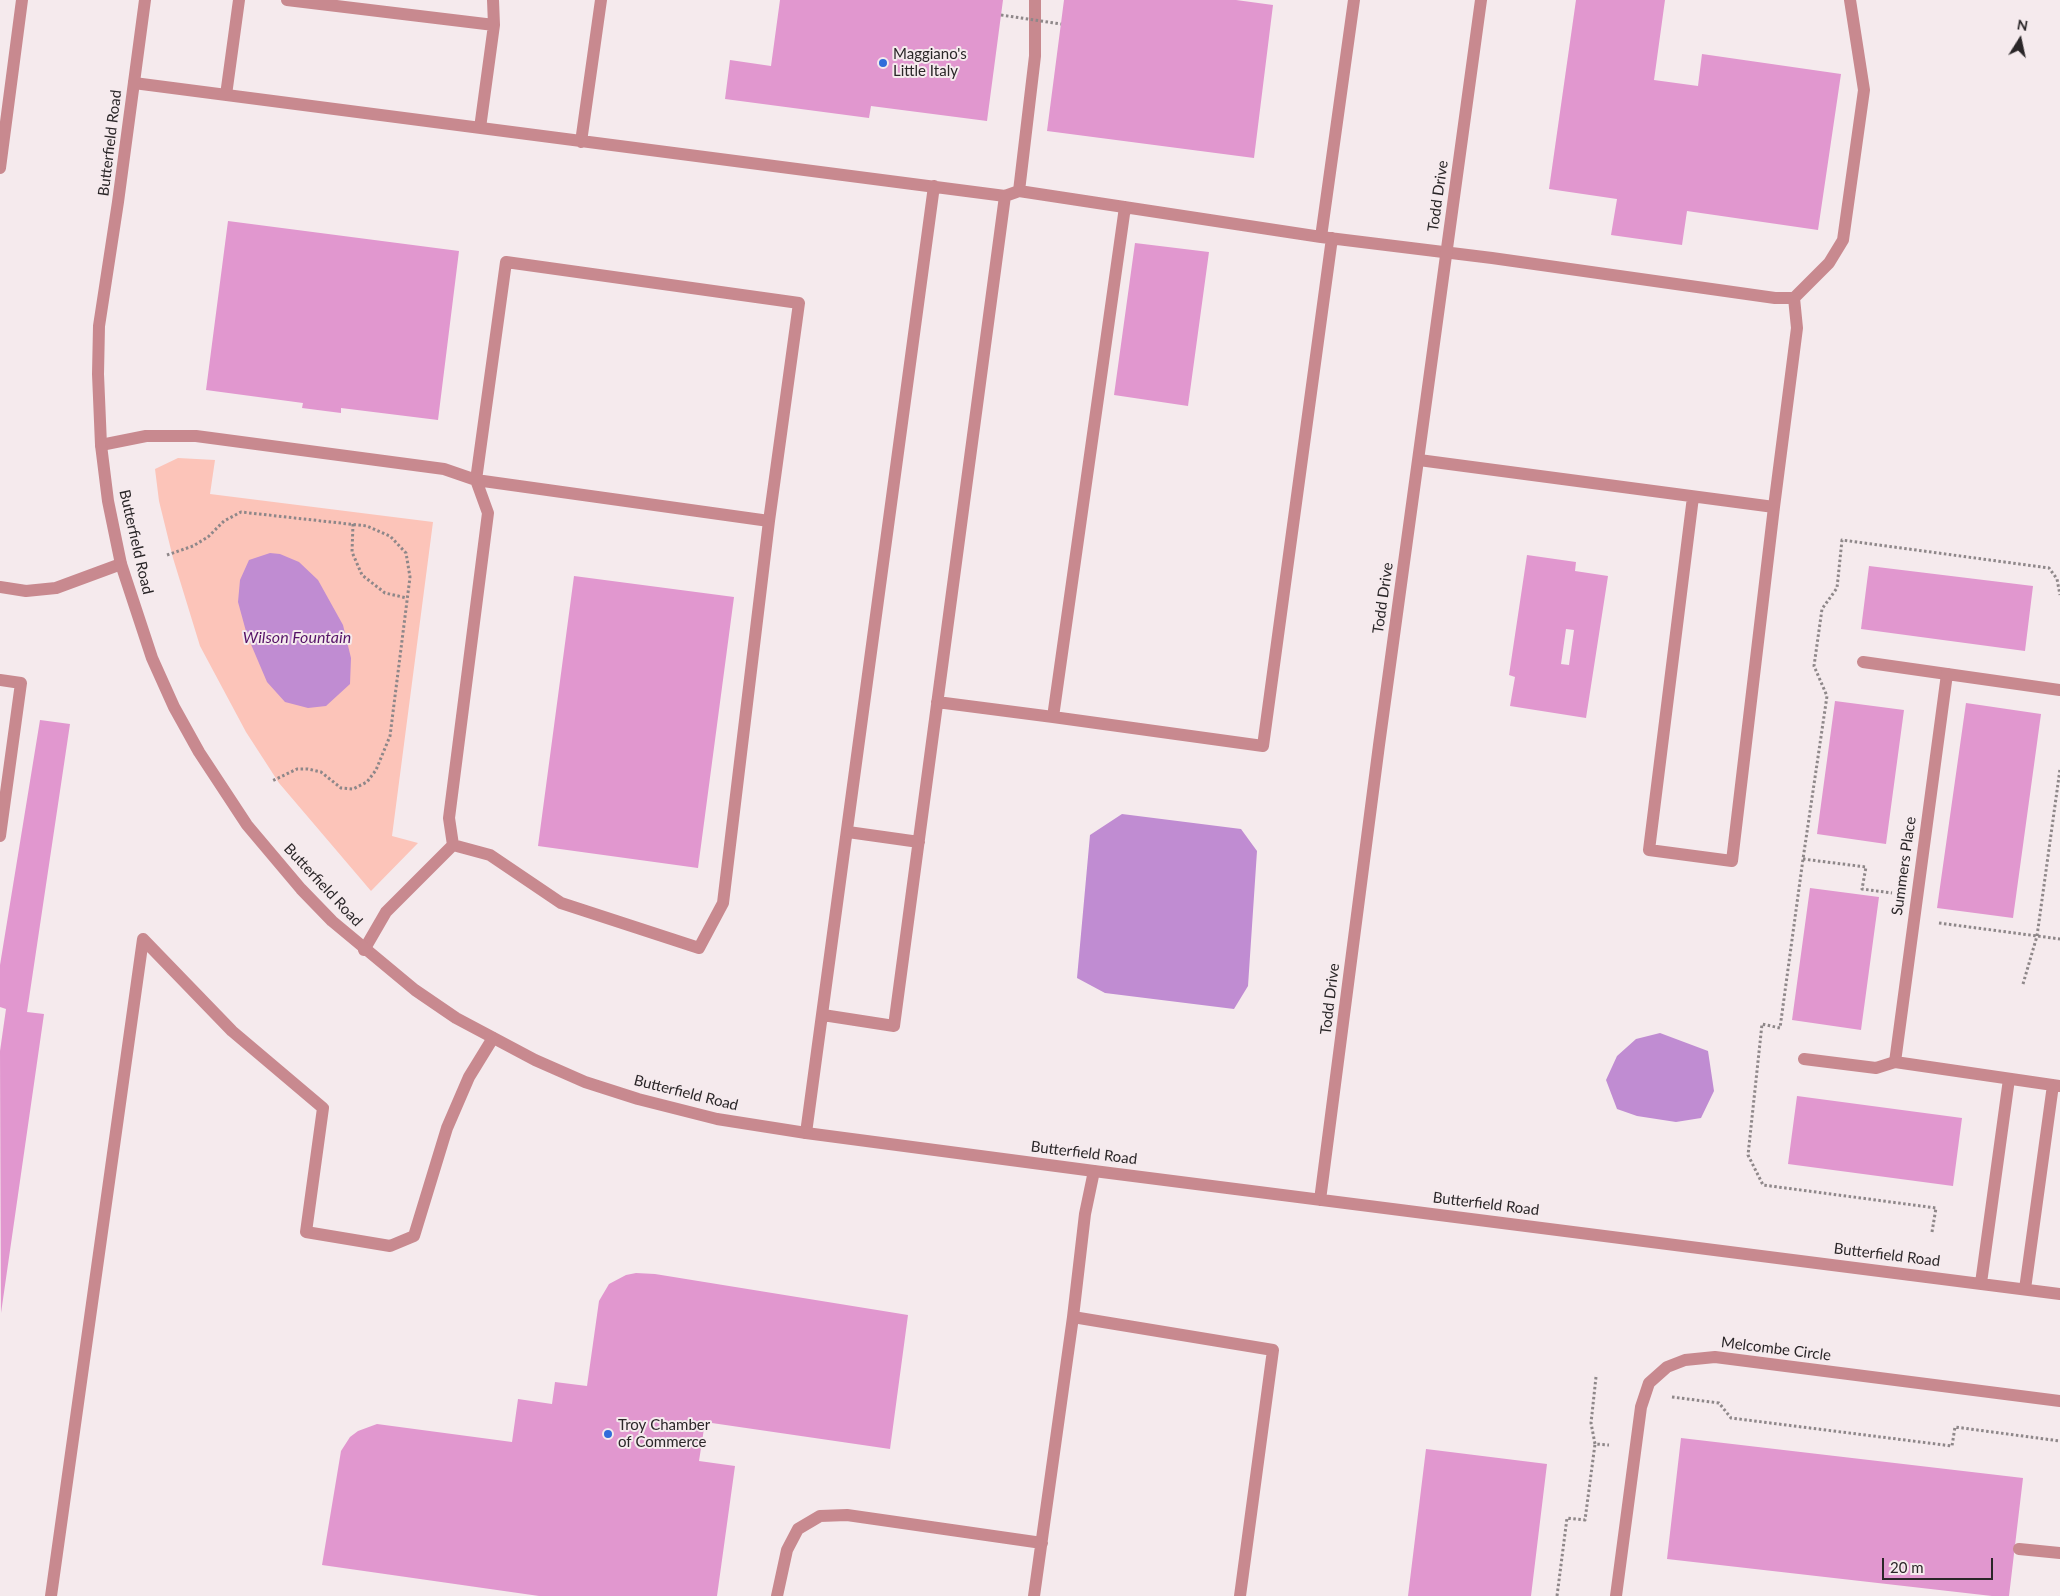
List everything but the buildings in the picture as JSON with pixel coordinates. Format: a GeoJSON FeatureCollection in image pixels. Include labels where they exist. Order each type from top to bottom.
{"type":"FeatureCollection","features":[{"type":"Feature","properties":{"kind":"street"},"geometry":{"type":"LineString","coordinates":[[0,168],[22,0]]}},
{"type":"Feature","properties":{"kind":"street","name":"Butterfield Road"},"geometry":{"type":"LineString","coordinates":[[145,0],[99,326],[100,445],[108,501],[121,564],[152,658],[174,706],[199,752],[247,825],[301,889],[332,922],[415,990],[456,1018],[535,1060],[585,1082],[638,1099],[717,1119],[806,1133],[1094,1171],[2060,1294]]}},
{"type":"Feature","properties":{"kind":"street"},"geometry":{"type":"LineString","coordinates":[[226,95],[239,0]]}},
{"type":"Feature","properties":{"kind":"street"},"geometry":{"type":"LineString","coordinates":[[287,0],[494,25]]}},
{"type":"Feature","properties":{"kind":"street"},"geometry":{"type":"LineString","coordinates":[[480,128],[494,25],[493,0]]}},
{"type":"Feature","properties":{"kind":"street"},"geometry":{"type":"LineString","coordinates":[[581,142],[602,0]]}},
{"type":"Feature","properties":{"kind":"street"},"geometry":{"type":"LineString","coordinates":[[1019,191],[1035,56],[1035,0]]}},
{"type":"Feature","properties":{"kind":"street"},"geometry":{"type":"LineString","coordinates":[[937,702],[1262,746],[1327,237],[1354,0]]}},
{"type":"Feature","properties":{"kind":"street","name":"Todd Drive"},"geometry":{"type":"LineString","coordinates":[[1320,1200],[1481,0]]}},
{"type":"Feature","properties":{"kind":"street"},"geometry":{"type":"LineString","coordinates":[[134,83],[1005,196],[1019,191],[1327,237],[1775,298],[1794,298],[1829,263],[1843,240],[1864,90],[1850,0]]}},
{"type":"Feature","properties":{"kind":"street"},"geometry":{"type":"LineString","coordinates":[[806,1133],[824,1015],[934,186]]}},
{"type":"Feature","properties":{"kind":"street"},"geometry":{"type":"LineString","coordinates":[[824,1015],[894,1026],[1005,196]]}},
{"type":"Feature","properties":{"kind":"street"},"geometry":{"type":"LineString","coordinates":[[1053,717],[1125,206]]}},
{"type":"Feature","properties":{"kind":"street"},"geometry":{"type":"LineString","coordinates":[[506,262],[799,302],[769,521],[723,903],[699,948],[560,903],[490,855],[453,845],[450,818],[488,513],[476,480],[506,262]]}},
{"type":"Feature","properties":{"kind":"street"},"geometry":{"type":"LineString","coordinates":[[1693,497],[1649,850],[1732,861],[1797,328],[1794,298]]}},
{"type":"Feature","properties":{"kind":"street"},"geometry":{"type":"LineString","coordinates":[[100,445],[146,436],[196,436],[444,469],[476,480],[769,521]]}},
{"type":"Feature","properties":{"kind":"street"},"geometry":{"type":"LineString","coordinates":[[1419,460],[1774,507]]}},
{"type":"Feature","properties":{"kind":"street"},"geometry":{"type":"LineString","coordinates":[[0,587],[26,591],[56,588],[121,564]]}},
{"type":"Feature","properties":{"kind":"street"},"geometry":{"type":"LineString","coordinates":[[1863,662],[2060,690]]}},
{"type":"Feature","properties":{"kind":"street","name":"Summers Place"},"geometry":{"type":"LineString","coordinates":[[1896,1062],[1947,674]]}},
{"type":"Feature","properties":{"kind":"street"},"geometry":{"type":"LineString","coordinates":[[0,680],[21,683],[0,836]]}},
{"type":"Feature","properties":{"kind":"street"},"geometry":{"type":"LineString","coordinates":[[848,832],[919,842]]}},
{"type":"Feature","properties":{"kind":"street"},"geometry":{"type":"LineString","coordinates":[[364,950],[386,912],[453,845]]}},
{"type":"Feature","properties":{"kind":"street"},"geometry":{"type":"LineString","coordinates":[[51,1596],[143,939],[232,1031],[323,1108],[306,1232],[390,1246],[414,1236],[447,1128],[469,1077],[493,1038]]}},
{"type":"Feature","properties":{"kind":"street"},"geometry":{"type":"LineString","coordinates":[[1804,1059],[1876,1068],[1896,1062],[2057,1086],[2025,1289]]}},
{"type":"Feature","properties":{"kind":"street"},"geometry":{"type":"LineString","coordinates":[[1981,1284],[2009,1079]]}},
{"type":"Feature","properties":{"kind":"street"},"geometry":{"type":"LineString","coordinates":[[1034,1596],[1073,1317],[1085,1214],[1094,1171]]}},
{"type":"Feature","properties":{"kind":"street"},"geometry":{"type":"LineString","coordinates":[[1073,1317],[1273,1350],[1240,1596]]}},
{"type":"Feature","properties":{"kind":"street","name":"Melcombe Circle"},"geometry":{"type":"LineString","coordinates":[[1616,1596],[1641,1407],[1649,1383],[1667,1367],[1685,1360],[1715,1357],[2060,1401]]}},
{"type":"Feature","properties":{"kind":"street"},"geometry":{"type":"LineString","coordinates":[[777,1596],[787,1550],[798,1528],[820,1516],[847,1515],[1042,1543]]}},
{"type":"Feature","properties":{"kind":"street"},"geometry":{"type":"LineString","coordinates":[[2019,1549],[2060,1553]]}},
{"type":"Feature","properties":{"kind":"path"},"geometry":{"type":"LineString","coordinates":[[1001,15],[1061,24]]}},
{"type":"Feature","properties":{"kind":"path"},"geometry":{"type":"LineString","coordinates":[[167,555],[194,546],[208,537],[224,521],[241,512],[367,526],[390,536],[406,553],[410,577],[390,736],[376,770],[367,782],[353,788],[341,788],[320,772],[308,769],[297,769],[272,780]]}},
{"type":"Feature","properties":{"kind":"path"},"geometry":{"type":"LineString","coordinates":[[353,524],[352,552],[362,575],[385,593],[407,598]]}},
{"type":"Feature","properties":{"kind":"path"},"geometry":{"type":"LineString","coordinates":[[1932,1232],[1936,1208],[1763,1185],[1748,1155],[1762,1024],[1780,1028],[1827,696],[1814,666],[1822,609],[1837,588],[1842,540],[2049,568],[2057,579],[2060,595]]}},
{"type":"Feature","properties":{"kind":"path"},"geometry":{"type":"LineString","coordinates":[[2023,984],[2037,936],[2060,770]]}},
{"type":"Feature","properties":{"kind":"path"},"geometry":{"type":"LineString","coordinates":[[1803,859],[1866,867],[1862,889],[1896,894]]}},
{"type":"Feature","properties":{"kind":"path"},"geometry":{"type":"LineString","coordinates":[[1936,923],[2060,939]]}},
{"type":"Feature","properties":{"kind":"path"},"geometry":{"type":"LineString","coordinates":[[1557,1596],[1567,1518],[1585,1520],[1595,1444],[1591,1422],[1596,1377]]}},
{"type":"Feature","properties":{"kind":"path"},"geometry":{"type":"LineString","coordinates":[[1668,1405],[1671,1397],[1719,1403],[1731,1418],[1952,1446],[1955,1427],[2060,1441]]}},
{"type":"Feature","properties":{"kind":"path"},"geometry":{"type":"LineString","coordinates":[[1595,1444],[1614,1446]]}},
{"type":"Feature","properties":{"kind":"shaded area"},"geometry":{"type":"Polygon","coordinates":[[[178,458],[215,460],[210,494],[433,522],[392,836],[418,843],[371,891],[279,783],[246,732],[200,646],[173,558],[159,501],[155,469],[178,458]]]}},
{"type":"Feature","properties":{"kind":"water","name":"Wilson Fountain"},"geometry":{"type":"Polygon","coordinates":[[[270,553],[280,554],[299,562],[318,580],[343,625],[351,658],[350,684],[326,706],[308,708],[285,702],[267,682],[247,635],[238,602],[240,580],[249,560],[270,553]]]}},
{"type":"Feature","properties":{"kind":"water"},"geometry":{"type":"Polygon","coordinates":[[[1122,814],[1241,829],[1257,851],[1248,986],[1234,1009],[1105,993],[1077,978],[1090,835],[1122,814]]]}},
{"type":"Feature","properties":{"kind":"water"},"geometry":{"type":"Polygon","coordinates":[[[1660,1033],[1708,1051],[1714,1091],[1701,1118],[1676,1122],[1637,1116],[1617,1109],[1606,1080],[1617,1056],[1636,1039],[1660,1033]]]}},
{"type":"Feature","properties":{"kind":"place","name":"Maggiano's Little Italy"},"geometry":{"type":"Point","coordinates":[883,63]}},
{"type":"Feature","properties":{"kind":"place","name":"Troy Chamber of Commerce"},"geometry":{"type":"Point","coordinates":[608,1434]}}]}
